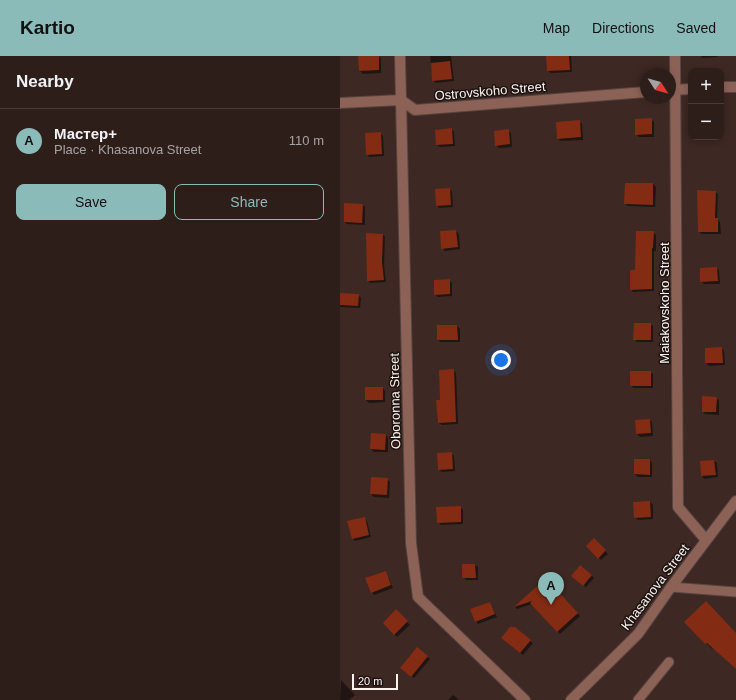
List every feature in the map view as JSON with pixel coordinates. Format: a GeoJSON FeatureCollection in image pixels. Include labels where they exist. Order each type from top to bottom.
{"type":"FeatureCollection","features":[{"type":"Feature","properties":{"kind":"street","name":"Oboronna Street"},"geometry":{"type":"LineString","coordinates":[[400,56],[411,543],[418,597],[525,700]]}},
{"type":"Feature","properties":{"kind":"street","name":"Maiakovskoho Street"},"geometry":{"type":"LineString","coordinates":[[674,68],[675,56]]}},
{"type":"Feature","properties":{"kind":"street"},"geometry":{"type":"LineString","coordinates":[[724,87],[736,86]]}},
{"type":"Feature","properties":{"kind":"street"},"geometry":{"type":"LineString","coordinates":[[676,89],[688,88]]}},
{"type":"Feature","properties":{"kind":"street","name":"Ostrovskoho Street"},"geometry":{"type":"LineString","coordinates":[[401,100],[415,110],[640,92]]}},
{"type":"Feature","properties":{"kind":"street"},"geometry":{"type":"LineString","coordinates":[[340,103],[401,100]]}},
{"type":"Feature","properties":{"kind":"street","name":"Maiakovskoho Street"},"geometry":{"type":"LineString","coordinates":[[673,104],[678,507],[706,540]]}},
{"type":"Feature","properties":{"kind":"street","name":"Khasanova Street"},"geometry":{"type":"LineString","coordinates":[[571,700],[638,634],[671,586],[736,501]]}},
{"type":"Feature","properties":{"kind":"lane"},"geometry":{"type":"LineString","coordinates":[[671,586],[736,592]]}},
{"type":"Feature","properties":{"kind":"lane"},"geometry":{"type":"LineString","coordinates":[[638,700],[669,662]]}},
{"type":"Feature","properties":{"kind":"building"},"geometry":{"type":"Polygon","coordinates":[[[358,56],[379,56],[379,70],[359,71],[358,56]]]}},
{"type":"Feature","properties":{"kind":"building"},"geometry":{"type":"Polygon","coordinates":[[[546,56],[569,56],[570,70],[547,71],[546,56]]]}},
{"type":"Feature","properties":{"kind":"building"},"geometry":{"type":"Polygon","coordinates":[[[450,61],[452,79],[432,81],[431,63],[450,61]]]}},
{"type":"Feature","properties":{"kind":"building"},"geometry":{"type":"Polygon","coordinates":[[[652,118],[652,134],[635,135],[635,119],[652,118]]]}},
{"type":"Feature","properties":{"kind":"building"},"geometry":{"type":"Polygon","coordinates":[[[580,120],[581,137],[557,139],[556,122],[580,120]]]}},
{"type":"Feature","properties":{"kind":"building"},"geometry":{"type":"Polygon","coordinates":[[[452,128],[453,144],[436,145],[435,130],[452,128]]]}},
{"type":"Feature","properties":{"kind":"building"},"geometry":{"type":"Polygon","coordinates":[[[509,129],[510,144],[495,146],[494,131],[509,129]]]}},
{"type":"Feature","properties":{"kind":"building"},"geometry":{"type":"Polygon","coordinates":[[[381,132],[382,154],[366,155],[365,133],[381,132]]]}},
{"type":"Feature","properties":{"kind":"building"},"geometry":{"type":"Polygon","coordinates":[[[625,183],[653,183],[653,205],[624,204],[625,183]]]}},
{"type":"Feature","properties":{"kind":"building"},"geometry":{"type":"Polygon","coordinates":[[[450,188],[451,205],[436,206],[435,189],[450,188]]]}},
{"type":"Feature","properties":{"kind":"building"},"geometry":{"type":"Polygon","coordinates":[[[697,190],[716,191],[715,218],[718,218],[718,232],[698,232],[697,190]]]}},
{"type":"Feature","properties":{"kind":"building"},"geometry":{"type":"Polygon","coordinates":[[[344,203],[363,204],[362,223],[344,222],[344,203]]]}},
{"type":"Feature","properties":{"kind":"building"},"geometry":{"type":"Polygon","coordinates":[[[456,230],[458,247],[441,249],[440,231],[456,230]]]}},
{"type":"Feature","properties":{"kind":"building"},"geometry":{"type":"Polygon","coordinates":[[[636,231],[654,231],[652,248],[652,289],[630,290],[630,270],[635,270],[636,231]]]}},
{"type":"Feature","properties":{"kind":"building"},"geometry":{"type":"Polygon","coordinates":[[[366,233],[383,234],[382,262],[384,280],[367,281],[366,233]]]}},
{"type":"Feature","properties":{"kind":"building"},"geometry":{"type":"Polygon","coordinates":[[[717,267],[718,281],[700,282],[700,268],[717,267]]]}},
{"type":"Feature","properties":{"kind":"building"},"geometry":{"type":"Polygon","coordinates":[[[450,279],[450,294],[434,295],[434,280],[450,279]]]}},
{"type":"Feature","properties":{"kind":"building"},"geometry":{"type":"Polygon","coordinates":[[[340,293],[359,294],[358,306],[340,305],[340,293]]]}},
{"type":"Feature","properties":{"kind":"building"},"geometry":{"type":"Polygon","coordinates":[[[634,323],[651,323],[651,340],[633,340],[634,323]]]}},
{"type":"Feature","properties":{"kind":"building"},"geometry":{"type":"Polygon","coordinates":[[[437,325],[457,325],[458,340],[437,340],[437,325]]]}},
{"type":"Feature","properties":{"kind":"building"},"geometry":{"type":"Polygon","coordinates":[[[722,347],[723,363],[705,363],[705,348],[722,347]]]}},
{"type":"Feature","properties":{"kind":"building"},"geometry":{"type":"Polygon","coordinates":[[[454,369],[456,422],[438,423],[436,400],[440,400],[439,370],[454,369]]]}},
{"type":"Feature","properties":{"kind":"building"},"geometry":{"type":"Polygon","coordinates":[[[630,371],[651,371],[651,386],[630,386],[630,371]]]}},
{"type":"Feature","properties":{"kind":"building"},"geometry":{"type":"Polygon","coordinates":[[[365,387],[383,387],[383,400],[365,400],[365,387]]]}},
{"type":"Feature","properties":{"kind":"building"},"geometry":{"type":"Polygon","coordinates":[[[702,396],[717,397],[716,412],[702,412],[702,396]]]}},
{"type":"Feature","properties":{"kind":"building"},"geometry":{"type":"Polygon","coordinates":[[[650,419],[651,433],[636,434],[635,420],[650,419]]]}},
{"type":"Feature","properties":{"kind":"building"},"geometry":{"type":"Polygon","coordinates":[[[371,433],[386,434],[385,450],[370,449],[371,433]]]}},
{"type":"Feature","properties":{"kind":"building"},"geometry":{"type":"Polygon","coordinates":[[[452,452],[453,469],[438,470],[437,453],[452,452]]]}},
{"type":"Feature","properties":{"kind":"building"},"geometry":{"type":"Polygon","coordinates":[[[634,459],[650,459],[650,475],[634,474],[634,459]]]}},
{"type":"Feature","properties":{"kind":"building"},"geometry":{"type":"Polygon","coordinates":[[[714,460],[716,475],[701,476],[700,461],[714,460]]]}},
{"type":"Feature","properties":{"kind":"building"},"geometry":{"type":"Polygon","coordinates":[[[371,477],[388,478],[387,495],[370,494],[371,477]]]}},
{"type":"Feature","properties":{"kind":"building"},"geometry":{"type":"Polygon","coordinates":[[[650,501],[651,517],[634,518],[633,502],[650,501]]]}},
{"type":"Feature","properties":{"kind":"building"},"geometry":{"type":"Polygon","coordinates":[[[461,506],[461,522],[437,523],[436,507],[461,506]]]}},
{"type":"Feature","properties":{"kind":"building"},"geometry":{"type":"Polygon","coordinates":[[[365,517],[369,535],[352,539],[347,521],[365,517]]]}},
{"type":"Feature","properties":{"kind":"building"},"geometry":{"type":"Polygon","coordinates":[[[594,538],[606,550],[598,559],[586,546],[594,538]]]}},
{"type":"Feature","properties":{"kind":"building"},"geometry":{"type":"Polygon","coordinates":[[[462,564],[475,564],[476,578],[462,578],[462,564]]]}},
{"type":"Feature","properties":{"kind":"building"},"geometry":{"type":"Polygon","coordinates":[[[580,565],[592,575],[583,586],[571,576],[580,565]]]}},
{"type":"Feature","properties":{"kind":"building"},"geometry":{"type":"Polygon","coordinates":[[[386,571],[391,585],[371,593],[365,578],[386,571]]]}},
{"type":"Feature","properties":{"kind":"building"},"geometry":{"type":"Polygon","coordinates":[[[546,578],[578,613],[557,632],[530,603],[532,601],[514,607],[546,578]]]}},
{"type":"Feature","properties":{"kind":"building"},"geometry":{"type":"Polygon","coordinates":[[[706,601],[736,633],[736,669],[707,643],[705,644],[684,622],[706,601]]]}},
{"type":"Feature","properties":{"kind":"building"},"geometry":{"type":"Polygon","coordinates":[[[490,602],[495,614],[475,622],[470,609],[490,602]]]}},
{"type":"Feature","properties":{"kind":"building"},"geometry":{"type":"Polygon","coordinates":[[[396,609],[408,621],[394,635],[383,623],[396,609]]]}},
{"type":"Feature","properties":{"kind":"building"},"geometry":{"type":"Polygon","coordinates":[[[510,627],[515,627],[531,640],[520,653],[501,638],[510,627]]]}},
{"type":"Feature","properties":{"kind":"building"},"geometry":{"type":"Polygon","coordinates":[[[417,647],[428,656],[411,677],[400,668],[417,647]]]}},
{"type":"Feature","properties":{"kind":"place","name":"Мастер+"},"geometry":{"type":"Point","coordinates":[551,605]}}]}
